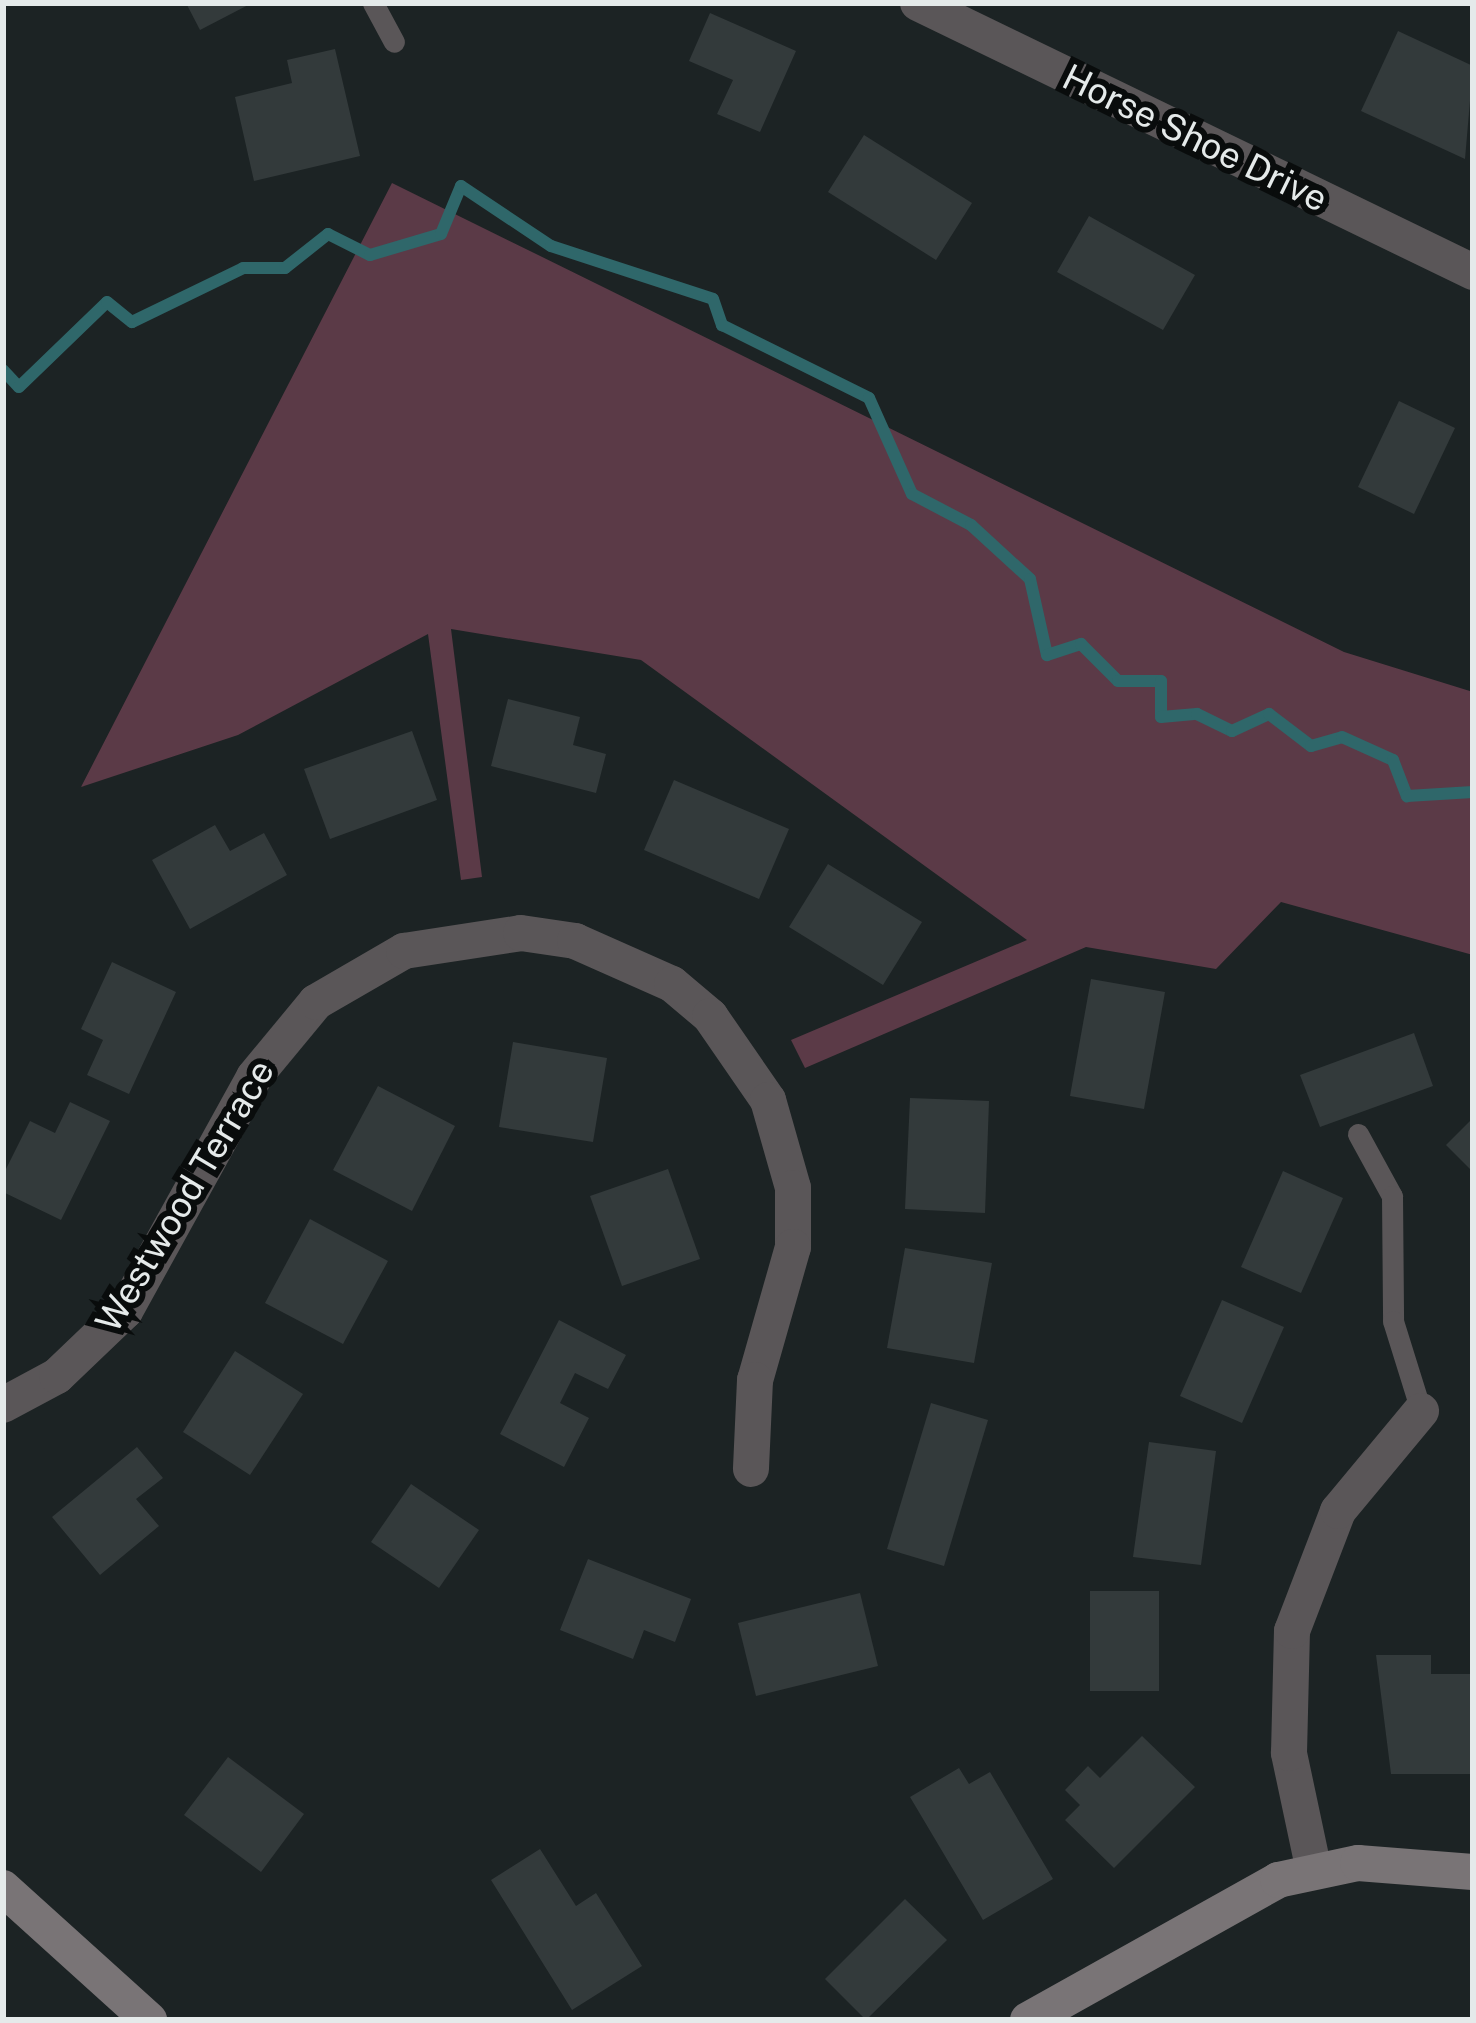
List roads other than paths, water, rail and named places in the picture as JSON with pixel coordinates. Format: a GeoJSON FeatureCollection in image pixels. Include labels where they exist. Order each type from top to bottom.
{"type":"FeatureCollection","features":[{"type":"Feature","properties":{"kind":"street","name":"Horse Shoe Drive"},"geometry":{"type":"LineString","coordinates":[[918,3],[1473,272]]}},
{"type":"Feature","properties":{"kind":"street","name":"Westwood Terrace"},"geometry":{"type":"LineString","coordinates":[[3,1405],[74,1364],[125,1311],[254,1077],[316,1002],[404,951],[521,933],[575,941],[672,984],[721,1029],[768,1100],[793,1188],[794,1247],[755,1380],[751,1469]]}},
{"type":"Feature","properties":{"kind":"street"},"geometry":{"type":"LineString","coordinates":[[1314,1871],[1289,1753],[1292,1631],[1338,1511],[1421,1412]]}},
{"type":"Feature","properties":{"kind":"street"},"geometry":{"type":"LineString","coordinates":[[1028,2020],[1262,1888],[1314,1871],[1416,1863],[1473,1872]]}},
{"type":"Feature","properties":{"kind":"street"},"geometry":{"type":"LineString","coordinates":[[3,1888],[149,2020]]}},
{"type":"Feature","properties":{"kind":"lane"},"geometry":{"type":"LineString","coordinates":[[373,3],[394,42]]}},
{"type":"Feature","properties":{"kind":"lane"},"geometry":{"type":"LineString","coordinates":[[1358,1133],[1392,1196],[1393,1321],[1421,1412]]}},
{"type":"Feature","properties":{"kind":"waterway"},"geometry":{"type":"LineString","coordinates":[[3,370],[19,387],[107,302],[132,322],[243,268],[285,268],[328,234],[370,255],[441,234],[461,186],[551,246],[713,299],[722,325],[869,398],[912,494],[971,525],[1030,579],[1047,655],[1081,644],[1118,681],[1161,681],[1161,717],[1197,714],[1232,731],[1269,714],[1311,746],[1342,737],[1393,760],[1407,796],[1473,792]]}}]}
